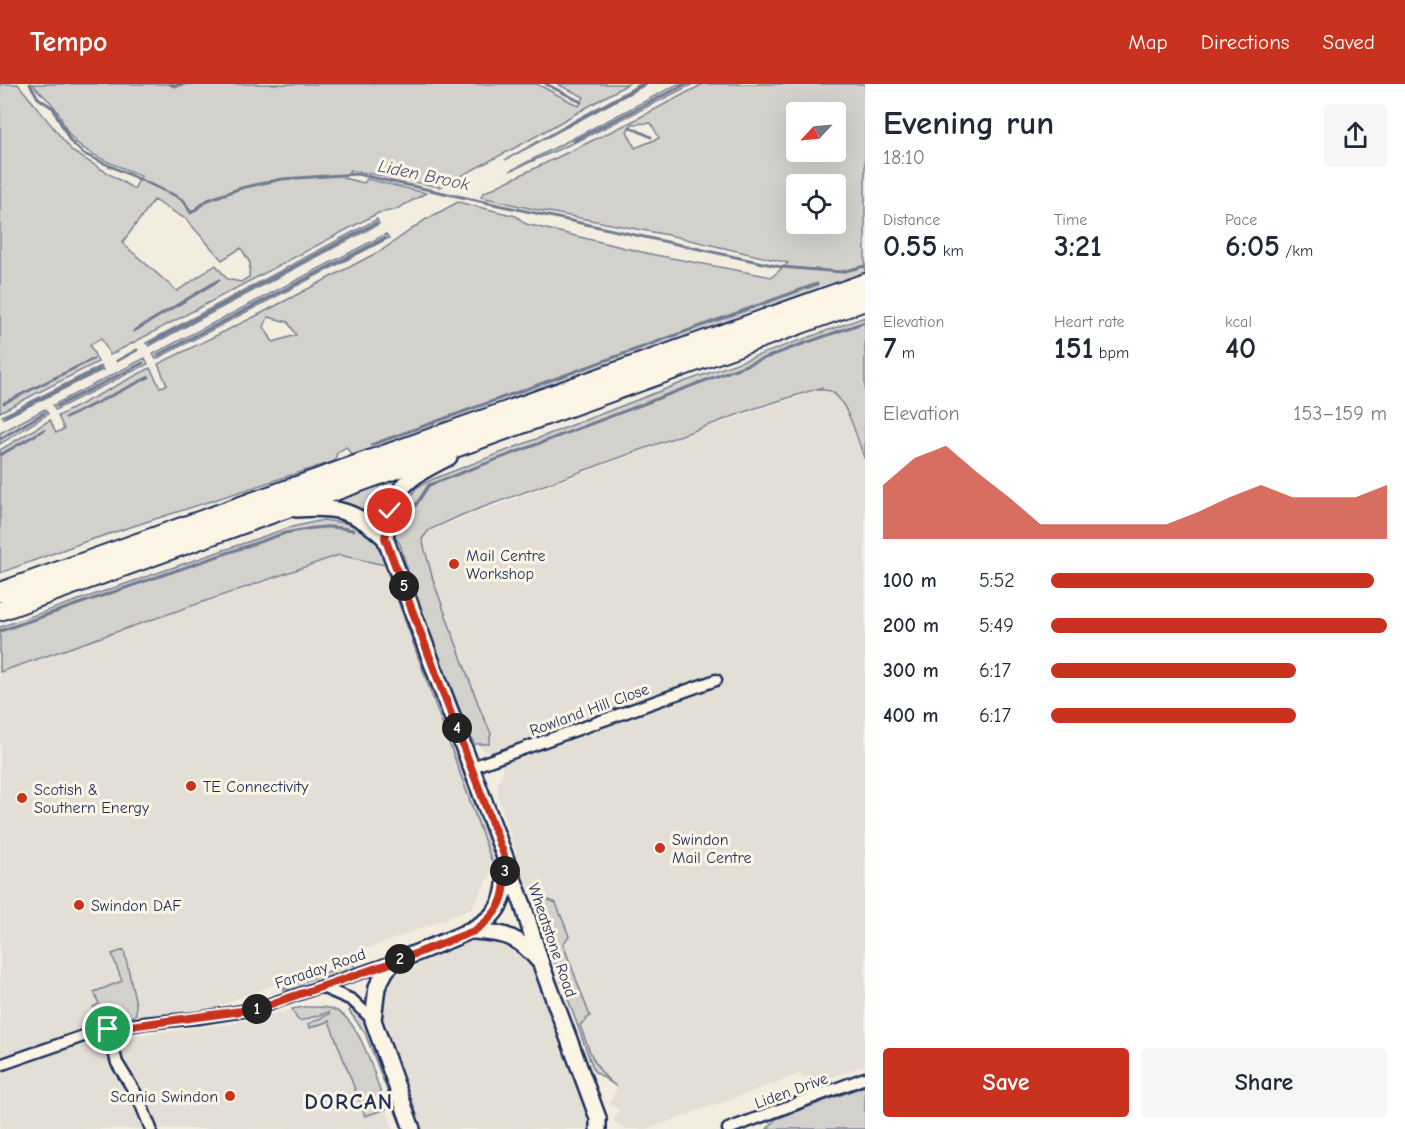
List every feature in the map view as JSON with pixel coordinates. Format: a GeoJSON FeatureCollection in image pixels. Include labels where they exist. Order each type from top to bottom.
{"type":"FeatureCollection","features":[{"type":"Feature","properties":{"kind":"highway"},"geometry":{"type":"LineString","coordinates":[[0,592],[865,283]]}},
{"type":"Feature","properties":{"kind":"highway"},"geometry":{"type":"LineString","coordinates":[[0,611],[865,301]]}},
{"type":"Feature","properties":{"kind":"main road"},"geometry":{"type":"LineString","coordinates":[[281,510],[322,507],[343,511],[364,520],[385,538],[392,505],[407,481],[486,437]]}},
{"type":"Feature","properties":{"kind":"main road","name":"Wheatstone Road"},"geometry":{"type":"LineString","coordinates":[[385,538],[528,920],[541,963],[600,1126]]}},
{"type":"Feature","properties":{"kind":"main road","name":"Faraday Road"},"geometry":{"type":"LineString","coordinates":[[394,962],[474,931],[488,920],[502,901],[506,884],[504,855]]}},
{"type":"Feature","properties":{"kind":"main road","name":"Faraday Road"},"geometry":{"type":"LineString","coordinates":[[474,931],[513,937],[541,963]]}},
{"type":"Feature","properties":{"kind":"main road"},"geometry":{"type":"LineString","coordinates":[[394,962],[386,970],[377,987],[373,1020],[412,1129]]}},
{"type":"Feature","properties":{"kind":"street","name":"Rowland Hill Close"},"geometry":{"type":"LineString","coordinates":[[472,768],[716,680]]}},
{"type":"Feature","properties":{"kind":"street","name":"Faraday Road"},"geometry":{"type":"LineString","coordinates":[[0,1065],[76,1037],[108,1029],[249,1011],[394,962]]}},
{"type":"Feature","properties":{"kind":"street"},"geometry":{"type":"LineString","coordinates":[[322,987],[352,1000],[373,1020]]}},
{"type":"Feature","properties":{"kind":"street"},"geometry":{"type":"LineString","coordinates":[[108,1029],[117,1063],[138,1097],[152,1129]]}},
{"type":"Feature","properties":{"kind":"street","name":"Liden Drive"},"geometry":{"type":"LineString","coordinates":[[728,1129],[749,1125],[865,1078]]}},
{"type":"Feature","properties":{"kind":"shaded area"},"geometry":{"type":"Polygon","coordinates":[[[0,84],[18,84],[73,152],[134,189],[141,176],[104,160],[78,144],[69,134],[53,105],[33,84],[537,84],[579,106],[584,97],[557,84],[628,84],[440,187],[351,170],[343,178],[364,183],[367,179],[426,193],[395,210],[378,213],[110,355],[101,338],[90,345],[98,362],[0,412],[0,84]],[[154,200],[122,243],[177,291],[216,265],[227,279],[241,282],[249,277],[250,263],[241,248],[222,260],[186,219],[154,200]]]}},
{"type":"Feature","properties":{"kind":"shaded area"},"geometry":{"type":"Polygon","coordinates":[[[640,84],[647,84],[505,160],[640,84]]]}},
{"type":"Feature","properties":{"kind":"shaded area"},"geometry":{"type":"Polygon","coordinates":[[[678,84],[693,84],[582,139],[510,171],[678,84]]]}},
{"type":"Feature","properties":{"kind":"shaded area"},"geometry":{"type":"Polygon","coordinates":[[[703,84],[865,84],[865,276],[373,453],[367,450],[352,455],[346,447],[337,453],[335,461],[87,541],[0,573],[0,450],[50,420],[56,433],[64,429],[58,416],[150,368],[160,387],[167,385],[158,364],[382,250],[425,220],[458,202],[516,216],[526,224],[650,254],[772,277],[788,263],[673,236],[481,197],[483,193],[631,122],[703,84]],[[651,123],[632,124],[627,131],[635,148],[659,138],[651,123]],[[268,317],[264,327],[273,342],[296,335],[288,322],[268,317]]]}},
{"type":"Feature","properties":{"kind":"shaded area"},"geometry":{"type":"Polygon","coordinates":[[[377,219],[379,224],[149,346],[146,343],[377,219]]]}},
{"type":"Feature","properties":{"kind":"shaded area"},"geometry":{"type":"Polygon","coordinates":[[[386,234],[389,238],[156,359],[153,354],[386,234]]]}},
{"type":"Feature","properties":{"kind":"shaded area"},"geometry":{"type":"Polygon","coordinates":[[[865,317],[865,460],[843,404],[830,391],[818,390],[823,387],[756,408],[462,515],[429,530],[422,539],[434,583],[491,733],[489,744],[474,744],[419,609],[400,544],[395,537],[398,517],[416,488],[433,479],[681,383],[865,317]]]}},
{"type":"Feature","properties":{"kind":"shaded area"},"geometry":{"type":"Polygon","coordinates":[[[145,358],[148,364],[55,410],[53,405],[145,358]]]}},
{"type":"Feature","properties":{"kind":"shaded area"},"geometry":{"type":"Polygon","coordinates":[[[101,366],[103,370],[4,418],[2,416],[101,366]]]}},
{"type":"Feature","properties":{"kind":"shaded area","name":"Swindon Mail Centre"},"geometry":{"type":"Polygon","coordinates":[[[818,390],[830,390],[839,398],[865,460],[865,1065],[818,1082],[800,1074],[662,1124],[646,1129],[626,1129],[614,1122],[619,1109],[609,1104],[617,1087],[606,1079],[596,1066],[580,1025],[590,1015],[563,944],[556,903],[528,890],[498,796],[498,782],[503,771],[496,753],[484,751],[475,740],[404,553],[427,532],[693,432],[818,390]]]}},
{"type":"Feature","properties":{"kind":"shaded area"},"geometry":{"type":"Polygon","coordinates":[[[45,409],[48,414],[0,444],[0,433],[45,409]]]}},
{"type":"Feature","properties":{"kind":"shaded area"},"geometry":{"type":"Polygon","coordinates":[[[403,475],[387,500],[381,524],[359,510],[333,501],[403,475]]]}},
{"type":"Feature","properties":{"kind":"shaded area"},"geometry":{"type":"Polygon","coordinates":[[[323,520],[358,525],[378,541],[497,860],[492,862],[385,565],[339,555],[0,672],[0,627],[288,528],[323,520]]]}},
{"type":"Feature","properties":{"kind":"shaded area"},"geometry":{"type":"Polygon","coordinates":[[[339,555],[385,565],[494,868],[471,909],[211,1009],[138,1016],[57,1038],[0,1058],[0,672],[339,555]]]}},
{"type":"Feature","properties":{"kind":"shaded area"},"geometry":{"type":"Polygon","coordinates":[[[544,898],[556,903],[569,936],[563,944],[590,1016],[580,1025],[586,1043],[598,1067],[617,1087],[594,1071],[539,919],[544,898]]]}},
{"type":"Feature","properties":{"kind":"shaded area"},"geometry":{"type":"Polygon","coordinates":[[[483,937],[506,940],[532,962],[592,1129],[422,1129],[379,1012],[383,989],[396,970],[402,966],[483,937]]]}},
{"type":"Feature","properties":{"kind":"shaded area"},"geometry":{"type":"Polygon","coordinates":[[[124,950],[136,1004],[136,1014],[115,1020],[105,1019],[93,1007],[99,1004],[94,992],[122,981],[112,954],[124,950]]]}},
{"type":"Feature","properties":{"kind":"shaded area"},"geometry":{"type":"Polygon","coordinates":[[[353,962],[355,968],[299,989],[282,989],[353,962]]]}},
{"type":"Feature","properties":{"kind":"shaded area"},"geometry":{"type":"Polygon","coordinates":[[[304,1007],[332,1008],[349,1021],[368,1060],[393,1129],[0,1129],[0,1075],[71,1047],[132,1038],[138,1035],[230,1024],[304,1007]]]}},
{"type":"Feature","properties":{"kind":"shaded area"},"geometry":{"type":"Polygon","coordinates":[[[352,1007],[364,1020],[404,1129],[402,1129],[365,1033],[349,1011],[352,1007]]]}},
{"type":"Feature","properties":{"kind":"shaded area"},"geometry":{"type":"Polygon","coordinates":[[[329,1008],[346,1018],[361,1040],[386,1109],[365,1116],[329,1021],[310,1028],[308,1024],[329,1012],[300,1021],[292,1009],[329,1008]]]}},
{"type":"Feature","properties":{"kind":"shaded area"},"geometry":{"type":"Polygon","coordinates":[[[865,1086],[865,1129],[767,1129],[776,1119],[865,1086]]]}},
{"type":"Feature","properties":{"kind":"waterway","name":"Liden Brook"},"geometry":{"type":"LineString","coordinates":[[30,84],[38,98],[53,108],[70,141],[84,154],[176,196],[184,201],[191,213],[208,200],[241,188],[282,179],[357,174],[781,267],[841,272],[865,266]]}},
{"type":"Feature","properties":{"kind":"waterway","name":"Liden Brook"},"geometry":{"type":"LineString","coordinates":[[170,84],[175,86],[185,84]]}},
{"type":"Feature","properties":{"kind":"waterway"},"geometry":{"type":"LineString","coordinates":[[546,84],[581,102]]}},
{"type":"Feature","properties":{"kind":"waterway"},"geometry":{"type":"LineString","coordinates":[[566,126],[644,84]]}},
{"type":"Feature","properties":{"kind":"waterway"},"geometry":{"type":"LineString","coordinates":[[573,141],[686,84]]}},
{"type":"Feature","properties":{"kind":"waterway"},"geometry":{"type":"LineString","coordinates":[[630,127],[651,137]]}},
{"type":"Feature","properties":{"kind":"waterway"},"geometry":{"type":"LineString","coordinates":[[150,343],[376,223]]}},
{"type":"Feature","properties":{"kind":"waterway"},"geometry":{"type":"LineString","coordinates":[[158,355],[385,238]]}},
{"type":"Feature","properties":{"kind":"waterway"},"geometry":{"type":"LineString","coordinates":[[134,331],[219,280]]}},
{"type":"Feature","properties":{"kind":"waterway"},"geometry":{"type":"LineString","coordinates":[[371,445],[817,284]]}},
{"type":"Feature","properties":{"kind":"waterway"},"geometry":{"type":"LineString","coordinates":[[410,514],[429,485],[865,322]]}},
{"type":"Feature","properties":{"kind":"waterway"},"geometry":{"type":"LineString","coordinates":[[117,361],[137,350]]}},
{"type":"Feature","properties":{"kind":"waterway"},"geometry":{"type":"LineString","coordinates":[[4,403],[93,359]]}},
{"type":"Feature","properties":{"kind":"waterway"},"geometry":{"type":"LineString","coordinates":[[57,406],[143,363]]}},
{"type":"Feature","properties":{"kind":"waterway"},"geometry":{"type":"LineString","coordinates":[[6,416],[100,369]]}},
{"type":"Feature","properties":{"kind":"waterway"},"geometry":{"type":"LineString","coordinates":[[66,418],[149,377]]}},
{"type":"Feature","properties":{"kind":"waterway"},"geometry":{"type":"LineString","coordinates":[[0,439],[44,413]]}},
{"type":"Feature","properties":{"kind":"waterway"},"geometry":{"type":"LineString","coordinates":[[0,455],[44,430]]}},
{"type":"Feature","properties":{"kind":"waterway"},"geometry":{"type":"LineString","coordinates":[[0,631],[285,533],[327,527],[353,530]]}},
{"type":"Feature","properties":{"kind":"place","name":"Mail Centre Workshop"},"geometry":{"type":"Point","coordinates":[454,564]}},
{"type":"Feature","properties":{"kind":"place","name":"TE Connectivity"},"geometry":{"type":"Point","coordinates":[191,786]}},
{"type":"Feature","properties":{"kind":"place","name":"Scotish & Southern Energy"},"geometry":{"type":"Point","coordinates":[22,798]}},
{"type":"Feature","properties":{"kind":"place","name":"Swindon Mail Centre"},"geometry":{"type":"Point","coordinates":[660,848]}},
{"type":"Feature","properties":{"kind":"place","name":"Swindon DAF"},"geometry":{"type":"Point","coordinates":[79,905]}},
{"type":"Feature","properties":{"kind":"place","name":"Scania Swindon"},"geometry":{"type":"Point","coordinates":[230,1096]}},
{"type":"Feature","properties":{"kind":"district","name":"DORCAN"},"geometry":{"type":"Point","coordinates":[349,1101]}},
{"type":"Feature","properties":{"kind":"route"},"geometry":{"type":"LineString","coordinates":[[108,1029],[228,1014],[256,1009],[289,999],[474,931],[488,920],[502,901],[506,884],[504,855],[385,538],[390,511]]}}]}
